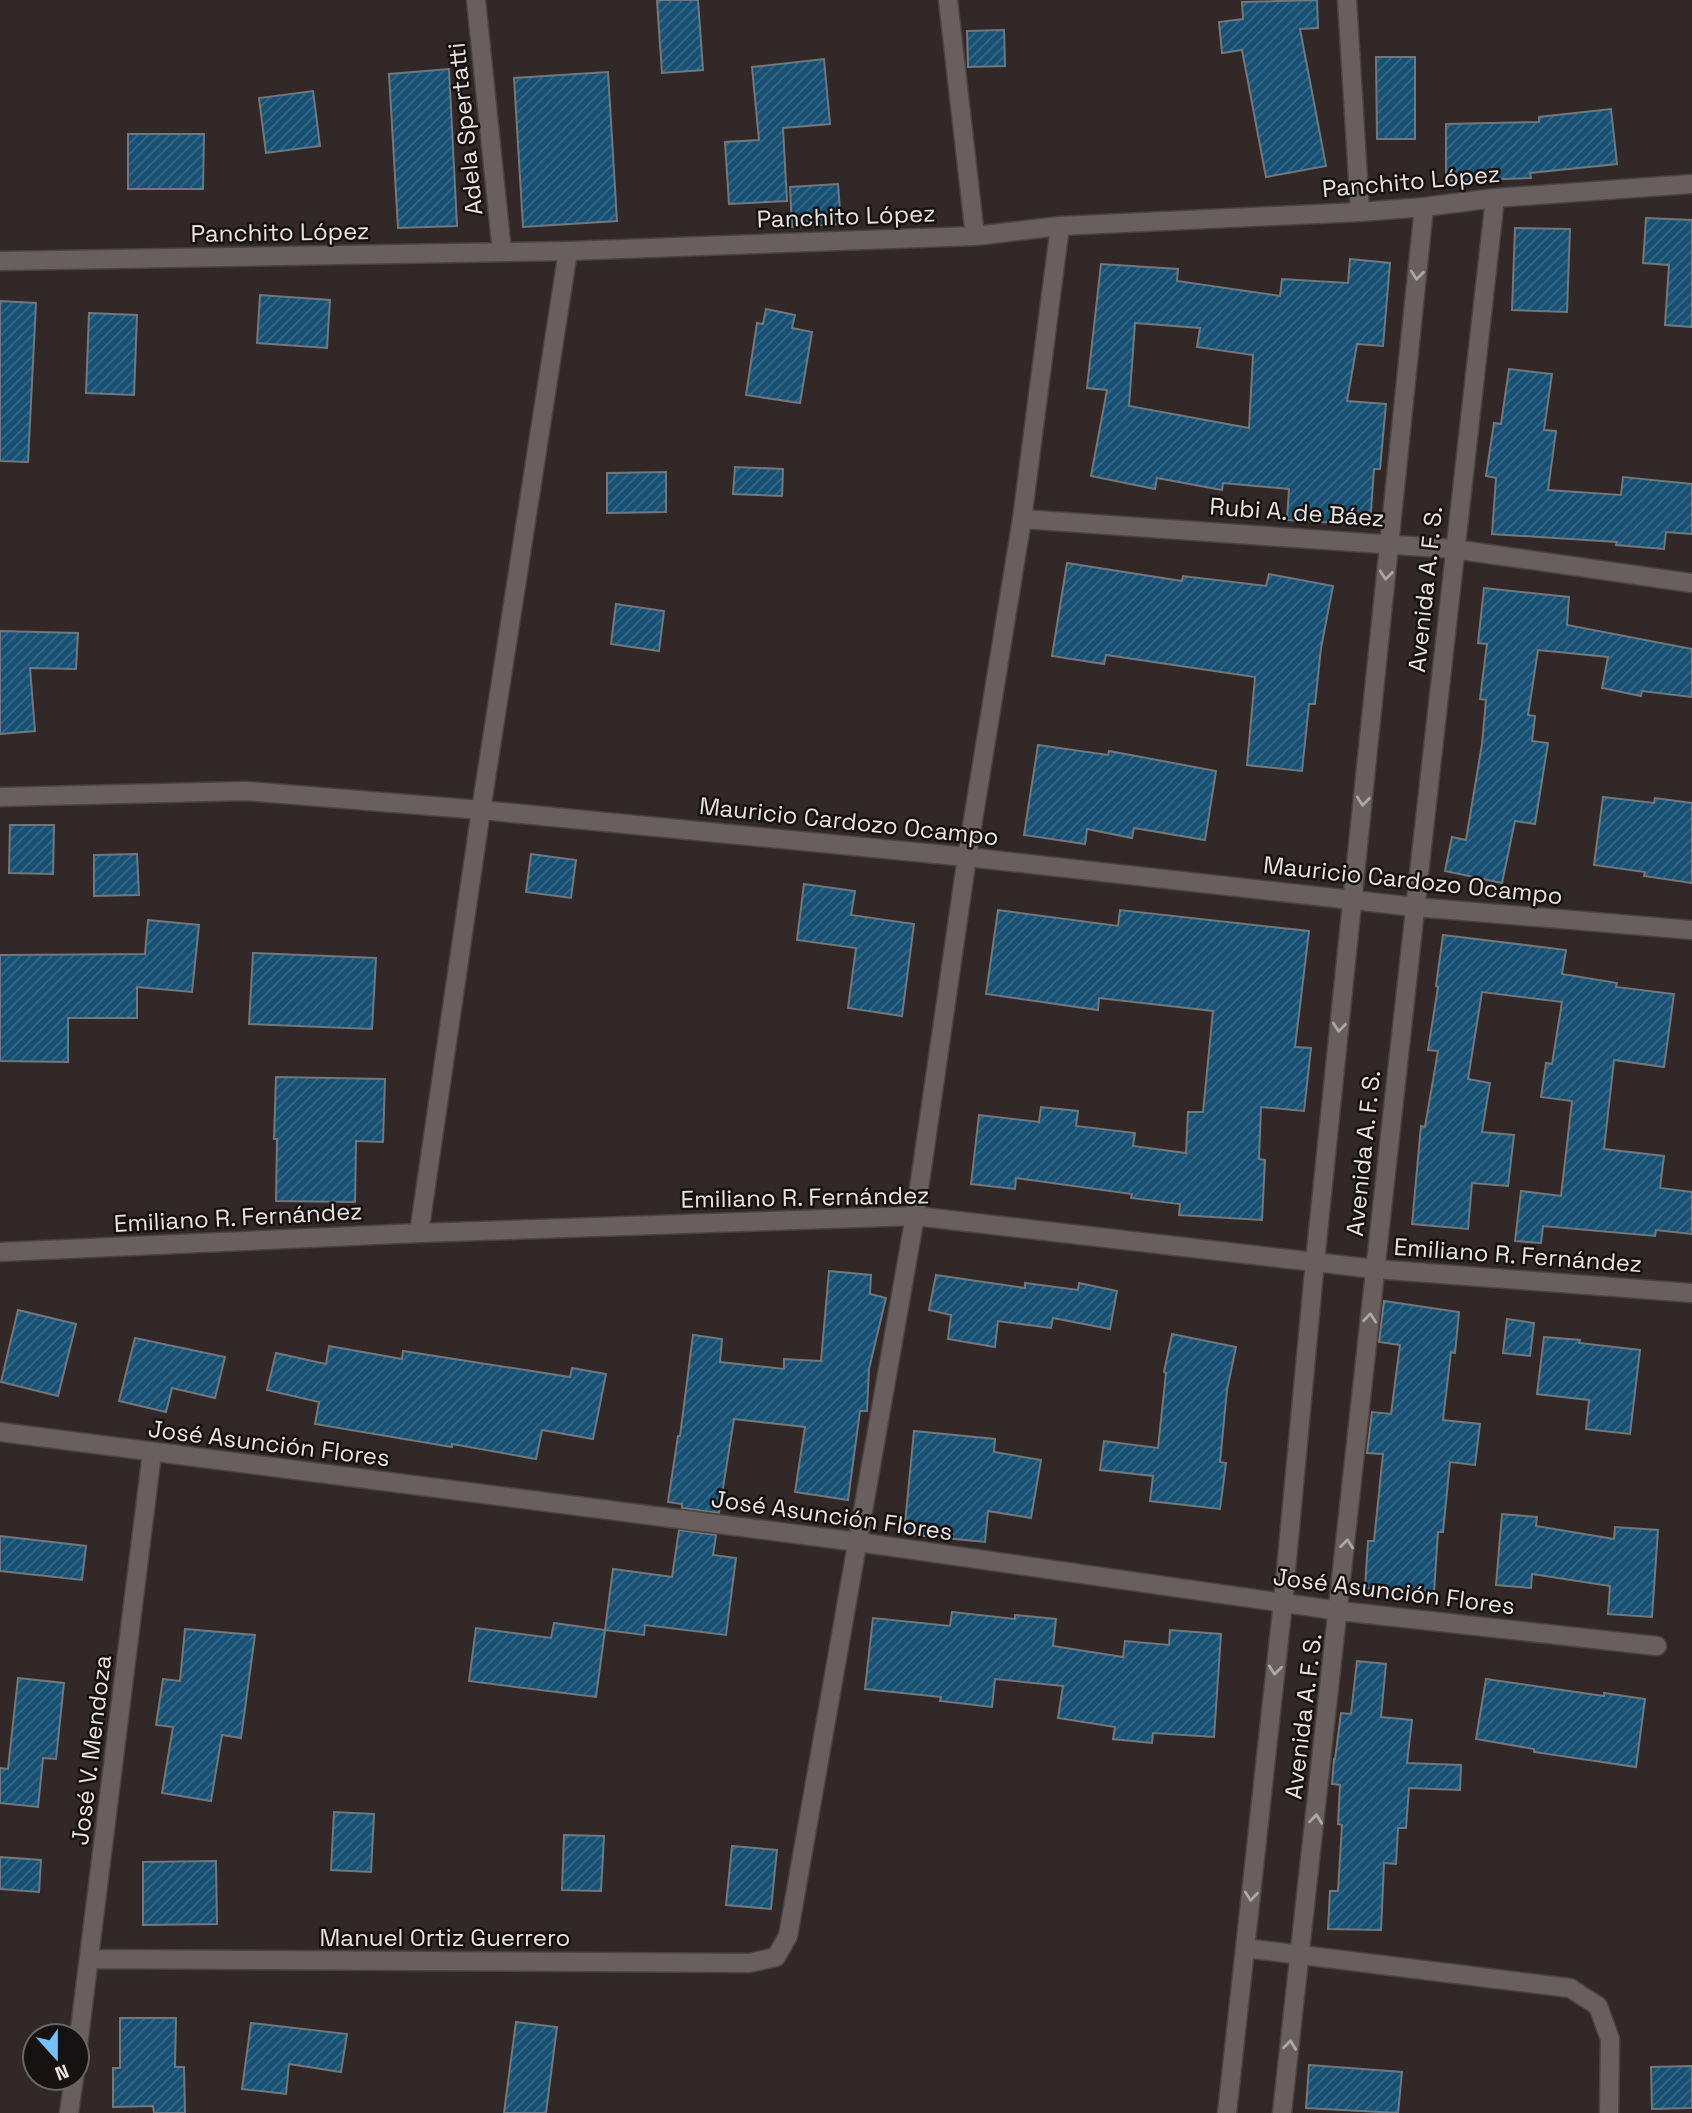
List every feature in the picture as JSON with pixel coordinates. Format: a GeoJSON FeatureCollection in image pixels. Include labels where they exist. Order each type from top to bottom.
{"type":"FeatureCollection","features":[{"type":"Feature","properties":{"kind":"street","name":"Adela Spertatti"},"geometry":{"type":"LineString","coordinates":[[476,0],[502,252]]}},
{"type":"Feature","properties":{"kind":"street"},"geometry":{"type":"LineString","coordinates":[[948,0],[975,236]]}},
{"type":"Feature","properties":{"kind":"street"},"geometry":{"type":"LineString","coordinates":[[1347,0],[1360,212]]}},
{"type":"Feature","properties":{"kind":"street","name":"Panchito López"},"geometry":{"type":"LineString","coordinates":[[0,261],[568,251],[975,236],[1060,226],[1360,212],[1495,198],[1692,184]]}},
{"type":"Feature","properties":{"kind":"street","name":"Avenida A. F. S."},"geometry":{"type":"LineString","coordinates":[[1282,2113],[1340,1611],[1375,1269],[1495,198]]}},
{"type":"Feature","properties":{"kind":"street","name":"Avenida A. F. S."},"geometry":{"type":"LineString","coordinates":[[1227,2113],[1283,1602],[1315,1261],[1424,207]]}},
{"type":"Feature","properties":{"kind":"street"},"geometry":{"type":"LineString","coordinates":[[858,1542],[915,1216],[967,857],[1022,519],[1060,226]]}},
{"type":"Feature","properties":{"kind":"street"},"geometry":{"type":"LineString","coordinates":[[419,1233],[481,810],[568,251]]}},
{"type":"Feature","properties":{"kind":"street","name":"Rubi A. de Báez"},"geometry":{"type":"LineString","coordinates":[[1022,519],[1454,549],[1692,583]]}},
{"type":"Feature","properties":{"kind":"street","name":"Mauricio Cardozo Ocampo"},"geometry":{"type":"LineString","coordinates":[[0,797],[246,791],[481,810],[967,857],[1352,901],[1692,930]]}},
{"type":"Feature","properties":{"kind":"street","name":"Emiliano R. Fernández"},"geometry":{"type":"LineString","coordinates":[[0,1252],[419,1233],[915,1216],[1375,1269],[1692,1293]]}},
{"type":"Feature","properties":{"kind":"street","name":"José Asunción Flores"},"geometry":{"type":"LineString","coordinates":[[0,1432],[858,1542],[1340,1611],[1657,1646]]}},
{"type":"Feature","properties":{"kind":"street","name":"José V. Mendoza"},"geometry":{"type":"LineString","coordinates":[[81,2022],[152,1453]]}},
{"type":"Feature","properties":{"kind":"street","name":"Manuel Ortiz Guerrero"},"geometry":{"type":"LineString","coordinates":[[90,1959],[749,1963],[776,1957],[788,1936],[858,1542]]}},
{"type":"Feature","properties":{"kind":"street"},"geometry":{"type":"LineString","coordinates":[[1245,1948],[1570,1988],[1598,2006],[1610,2039],[1609,2113]]}},
{"type":"Feature","properties":{"kind":"street"},"geometry":{"type":"LineString","coordinates":[[69,2113],[72,2092]]}},
{"type":"Feature","properties":{"kind":"building"},"geometry":{"type":"Polygon","coordinates":[[[657,0],[698,0],[703,70],[662,73],[657,0]]]}},
{"type":"Feature","properties":{"kind":"building"},"geometry":{"type":"Polygon","coordinates":[[[1317,0],[1318,28],[1300,29],[1326,166],[1266,177],[1242,50],[1222,53],[1219,22],[1243,19],[1242,2],[1317,0]]]}},
{"type":"Feature","properties":{"kind":"building"},"geometry":{"type":"Polygon","coordinates":[[[1004,30],[1005,66],[968,67],[967,31],[1004,30]]]}},
{"type":"Feature","properties":{"kind":"building"},"geometry":{"type":"Polygon","coordinates":[[[1376,57],[1415,57],[1415,139],[1377,139],[1376,57]]]}},
{"type":"Feature","properties":{"kind":"building"},"geometry":{"type":"Polygon","coordinates":[[[824,59],[830,124],[783,128],[787,201],[729,204],[725,142],[759,140],[752,67],[824,59]]]}},
{"type":"Feature","properties":{"kind":"building"},"geometry":{"type":"Polygon","coordinates":[[[449,69],[457,226],[398,228],[389,74],[449,69]]]}},
{"type":"Feature","properties":{"kind":"building"},"geometry":{"type":"Polygon","coordinates":[[[608,72],[617,221],[523,227],[514,78],[608,72]]]}},
{"type":"Feature","properties":{"kind":"building"},"geometry":{"type":"Polygon","coordinates":[[[313,91],[320,146],[266,153],[259,98],[313,91]]]}},
{"type":"Feature","properties":{"kind":"building"},"geometry":{"type":"Polygon","coordinates":[[[1611,109],[1617,164],[1530,173],[1531,178],[1446,181],[1446,124],[1539,122],[1539,117],[1611,109]]]}},
{"type":"Feature","properties":{"kind":"building"},"geometry":{"type":"Polygon","coordinates":[[[128,134],[204,134],[203,189],[128,189],[128,134]]]}},
{"type":"Feature","properties":{"kind":"building"},"geometry":{"type":"Polygon","coordinates":[[[838,184],[841,224],[792,227],[790,187],[838,184]]]}},
{"type":"Feature","properties":{"kind":"building"},"geometry":{"type":"Polygon","coordinates":[[[1646,218],[1692,220],[1692,327],[1665,325],[1669,265],[1643,263],[1646,218]]]}},
{"type":"Feature","properties":{"kind":"building"},"geometry":{"type":"Polygon","coordinates":[[[1515,228],[1570,229],[1567,312],[1512,310],[1515,228]]]}},
{"type":"Feature","properties":{"kind":"building"},"geometry":{"type":"Polygon","coordinates":[[[1350,259],[1390,263],[1383,346],[1357,344],[1347,401],[1386,404],[1380,469],[1374,469],[1370,525],[1287,520],[1289,489],[1223,483],[1222,490],[1157,478],[1155,489],[1091,476],[1107,390],[1087,388],[1101,264],[1178,269],[1177,281],[1280,296],[1282,279],[1348,283],[1350,259]],[[1135,323],[1129,406],[1249,428],[1253,355],[1197,347],[1200,328],[1135,323]]]}},
{"type":"Feature","properties":{"kind":"building"},"geometry":{"type":"Polygon","coordinates":[[[260,295],[330,300],[327,348],[257,343],[260,295]]]}},
{"type":"Feature","properties":{"kind":"building"},"geometry":{"type":"Polygon","coordinates":[[[0,301],[36,303],[28,462],[0,461],[0,301]]]}},
{"type":"Feature","properties":{"kind":"building"},"geometry":{"type":"Polygon","coordinates":[[[766,309],[795,315],[792,328],[812,332],[800,403],[746,395],[757,323],[763,324],[766,309]]]}},
{"type":"Feature","properties":{"kind":"building"},"geometry":{"type":"Polygon","coordinates":[[[89,313],[137,315],[134,395],[86,393],[89,313]]]}},
{"type":"Feature","properties":{"kind":"building"},"geometry":{"type":"Polygon","coordinates":[[[1509,369],[1552,374],[1544,430],[1556,431],[1548,490],[1621,495],[1623,477],[1692,484],[1692,534],[1666,532],[1664,549],[1616,545],[1617,542],[1492,534],[1496,478],[1486,476],[1494,423],[1501,424],[1509,369]]]}},
{"type":"Feature","properties":{"kind":"building"},"geometry":{"type":"Polygon","coordinates":[[[735,467],[783,469],[782,496],[733,494],[735,467]]]}},
{"type":"Feature","properties":{"kind":"building"},"geometry":{"type":"Polygon","coordinates":[[[666,472],[666,512],[607,513],[607,473],[666,472]]]}},
{"type":"Feature","properties":{"kind":"building"},"geometry":{"type":"Polygon","coordinates":[[[1067,563],[1182,581],[1183,576],[1266,586],[1269,574],[1333,586],[1321,648],[1315,704],[1309,704],[1302,771],[1247,765],[1255,677],[1106,655],[1104,664],[1052,656],[1067,563]]]}},
{"type":"Feature","properties":{"kind":"building"},"geometry":{"type":"Polygon","coordinates":[[[1484,588],[1569,597],[1567,625],[1692,649],[1692,697],[1642,691],[1641,696],[1602,688],[1608,657],[1538,650],[1528,715],[1535,716],[1532,741],[1548,743],[1535,824],[1515,821],[1502,883],[1445,871],[1452,837],[1466,840],[1482,744],[1486,700],[1480,699],[1487,644],[1478,643],[1484,588]]]}},
{"type":"Feature","properties":{"kind":"building"},"geometry":{"type":"Polygon","coordinates":[[[616,604],[664,611],[659,651],[611,644],[616,604]]]}},
{"type":"Feature","properties":{"kind":"building"},"geometry":{"type":"Polygon","coordinates":[[[0,631],[78,633],[76,669],[30,668],[35,731],[0,734],[0,631]]]}},
{"type":"Feature","properties":{"kind":"building"},"geometry":{"type":"Polygon","coordinates":[[[1038,745],[1108,755],[1109,751],[1216,771],[1205,840],[1134,828],[1132,838],[1087,829],[1085,844],[1024,835],[1038,745]]]}},
{"type":"Feature","properties":{"kind":"building"},"geometry":{"type":"Polygon","coordinates":[[[1603,797],[1654,803],[1655,798],[1692,803],[1692,883],[1644,876],[1645,872],[1594,865],[1603,797]]]}},
{"type":"Feature","properties":{"kind":"building"},"geometry":{"type":"Polygon","coordinates":[[[10,825],[54,825],[53,874],[9,873],[10,825]]]}},
{"type":"Feature","properties":{"kind":"building"},"geometry":{"type":"Polygon","coordinates":[[[137,854],[139,895],[94,896],[94,855],[137,854]]]}},
{"type":"Feature","properties":{"kind":"building"},"geometry":{"type":"Polygon","coordinates":[[[531,854],[576,860],[571,898],[526,892],[531,854]]]}},
{"type":"Feature","properties":{"kind":"building"},"geometry":{"type":"Polygon","coordinates":[[[804,884],[855,891],[851,915],[914,924],[902,1016],[848,1008],[856,948],[797,940],[804,884]]]}},
{"type":"Feature","properties":{"kind":"building"},"geometry":{"type":"Polygon","coordinates":[[[998,910],[1118,926],[1120,910],[1309,931],[1295,1047],[1311,1048],[1304,1111],[1261,1107],[1259,1159],[1265,1160],[1262,1220],[1179,1215],[1180,1204],[1131,1198],[1132,1194],[1016,1178],[1015,1189],[971,1184],[979,1115],[1039,1122],[1041,1107],[1078,1111],[1076,1126],[1135,1133],[1133,1146],[1186,1153],[1188,1112],[1203,1112],[1213,1011],[1099,998],[1098,1010],[986,994],[998,910]]]}},
{"type":"Feature","properties":{"kind":"building"},"geometry":{"type":"Polygon","coordinates":[[[148,920],[199,925],[192,992],[137,987],[137,1018],[68,1018],[68,1062],[0,1061],[0,955],[145,954],[148,920]]]}},
{"type":"Feature","properties":{"kind":"building"},"geometry":{"type":"Polygon","coordinates":[[[1443,935],[1566,950],[1562,974],[1617,983],[1616,987],[1674,994],[1664,1067],[1614,1060],[1604,1149],[1664,1156],[1660,1188],[1692,1192],[1692,1234],[1656,1230],[1655,1236],[1543,1226],[1541,1243],[1515,1241],[1521,1191],[1561,1196],[1572,1101],[1541,1097],[1546,1063],[1552,1064],[1562,1002],[1482,992],[1468,1079],[1490,1083],[1482,1132],[1514,1135],[1508,1186],[1472,1183],[1468,1229],[1412,1224],[1421,1126],[1425,1127],[1438,1051],[1428,1050],[1443,935]]]}},
{"type":"Feature","properties":{"kind":"building"},"geometry":{"type":"Polygon","coordinates":[[[253,953],[376,958],[372,1029],[249,1024],[253,953]]]}},
{"type":"Feature","properties":{"kind":"building"},"geometry":{"type":"Polygon","coordinates":[[[276,1077],[385,1079],[383,1142],[356,1141],[355,1202],[276,1201],[276,1077]]]}},
{"type":"Feature","properties":{"kind":"building"},"geometry":{"type":"Polygon","coordinates":[[[829,1271],[871,1275],[870,1294],[886,1298],[869,1369],[867,1411],[860,1411],[848,1500],[795,1492],[805,1427],[734,1419],[719,1513],[682,1508],[682,1504],[668,1502],[693,1335],[722,1339],[720,1362],[784,1369],[784,1359],[821,1361],[829,1271]]]}},
{"type":"Feature","properties":{"kind":"building"},"geometry":{"type":"Polygon","coordinates":[[[936,1275],[1025,1288],[1025,1283],[1078,1290],[1079,1283],[1117,1291],[1110,1329],[1053,1318],[1051,1328],[998,1321],[995,1347],[948,1339],[951,1315],[929,1310],[936,1275]]]}},
{"type":"Feature","properties":{"kind":"building"},"geometry":{"type":"Polygon","coordinates":[[[1384,1301],[1459,1312],[1443,1420],[1480,1424],[1475,1465],[1450,1462],[1443,1532],[1438,1532],[1434,1592],[1365,1588],[1368,1541],[1374,1541],[1383,1454],[1367,1453],[1372,1412],[1391,1414],[1400,1345],[1379,1342],[1384,1301]]]}},
{"type":"Feature","properties":{"kind":"building"},"geometry":{"type":"Polygon","coordinates":[[[18,1310],[76,1324],[58,1396],[1,1382],[18,1310]]]}},
{"type":"Feature","properties":{"kind":"building"},"geometry":{"type":"Polygon","coordinates":[[[1507,1319],[1534,1323],[1530,1356],[1503,1353],[1507,1319]]]}},
{"type":"Feature","properties":{"kind":"building"},"geometry":{"type":"Polygon","coordinates":[[[1172,1334],[1236,1347],[1227,1390],[1220,1462],[1226,1463],[1220,1509],[1150,1501],[1153,1476],[1100,1470],[1104,1441],[1158,1448],[1164,1372],[1172,1334]]]}},
{"type":"Feature","properties":{"kind":"building"},"geometry":{"type":"Polygon","coordinates":[[[1544,1337],[1640,1350],[1630,1434],[1586,1429],[1589,1400],[1537,1394],[1544,1337]]]}},
{"type":"Feature","properties":{"kind":"building"},"geometry":{"type":"Polygon","coordinates":[[[135,1338],[225,1357],[215,1398],[172,1388],[166,1412],[119,1401],[135,1338]]]}},
{"type":"Feature","properties":{"kind":"building"},"geometry":{"type":"Polygon","coordinates":[[[329,1346],[402,1359],[403,1351],[570,1377],[572,1368],[606,1374],[593,1439],[542,1430],[536,1459],[315,1424],[319,1402],[267,1390],[276,1353],[326,1364],[329,1346]]]}},
{"type":"Feature","properties":{"kind":"building"},"geometry":{"type":"Polygon","coordinates":[[[914,1431],[995,1439],[994,1452],[1041,1460],[1031,1518],[988,1511],[985,1542],[904,1534],[914,1431]]]}},
{"type":"Feature","properties":{"kind":"building"},"geometry":{"type":"Polygon","coordinates":[[[1502,1514],[1537,1517],[1536,1526],[1614,1539],[1615,1527],[1658,1530],[1652,1617],[1608,1614],[1610,1586],[1532,1574],[1531,1588],[1496,1585],[1502,1514]]]}},
{"type":"Feature","properties":{"kind":"building"},"geometry":{"type":"Polygon","coordinates":[[[679,1530],[716,1535],[713,1555],[736,1558],[726,1635],[645,1625],[644,1635],[605,1630],[613,1569],[672,1577],[679,1530]]]}},
{"type":"Feature","properties":{"kind":"building"},"geometry":{"type":"Polygon","coordinates":[[[0,1536],[86,1546],[82,1580],[0,1571],[0,1536]]]}},
{"type":"Feature","properties":{"kind":"building"},"geometry":{"type":"Polygon","coordinates":[[[952,1612],[1015,1619],[1015,1615],[1056,1619],[1053,1646],[1123,1657],[1125,1641],[1169,1645],[1170,1630],[1221,1634],[1214,1737],[1153,1733],[1152,1743],[1113,1739],[1115,1727],[1058,1718],[1063,1686],[995,1679],[992,1707],[940,1701],[941,1697],[865,1689],[873,1618],[950,1626],[952,1612]]]}},
{"type":"Feature","properties":{"kind":"building"},"geometry":{"type":"Polygon","coordinates":[[[554,1623],[605,1630],[596,1697],[469,1681],[476,1628],[551,1638],[554,1623]]]}},
{"type":"Feature","properties":{"kind":"building"},"geometry":{"type":"Polygon","coordinates":[[[185,1629],[255,1635],[241,1738],[222,1735],[211,1801],[162,1793],[173,1727],[156,1725],[163,1679],[180,1681],[185,1629]]]}},
{"type":"Feature","properties":{"kind":"building"},"geometry":{"type":"Polygon","coordinates":[[[1357,1661],[1386,1664],[1381,1717],[1412,1720],[1407,1763],[1461,1765],[1460,1790],[1409,1788],[1406,1828],[1398,1828],[1396,1864],[1384,1863],[1381,1930],[1328,1929],[1330,1891],[1338,1891],[1342,1825],[1338,1824],[1340,1785],[1332,1784],[1334,1759],[1341,1713],[1351,1714],[1357,1661]]]}},
{"type":"Feature","properties":{"kind":"building"},"geometry":{"type":"Polygon","coordinates":[[[18,1678],[64,1683],[56,1759],[43,1758],[38,1807],[0,1803],[0,1768],[8,1769],[18,1678]]]}},
{"type":"Feature","properties":{"kind":"building"},"geometry":{"type":"Polygon","coordinates":[[[1486,1679],[1604,1696],[1604,1693],[1645,1699],[1636,1767],[1534,1752],[1534,1749],[1476,1739],[1486,1679]]]}},
{"type":"Feature","properties":{"kind":"building"},"geometry":{"type":"Polygon","coordinates":[[[334,1812],[374,1814],[371,1872],[331,1870],[334,1812]]]}},
{"type":"Feature","properties":{"kind":"building"},"geometry":{"type":"Polygon","coordinates":[[[564,1835],[604,1836],[601,1891],[562,1890],[564,1835]]]}},
{"type":"Feature","properties":{"kind":"building"},"geometry":{"type":"Polygon","coordinates":[[[732,1846],[777,1850],[771,1909],[726,1905],[732,1846]]]}},
{"type":"Feature","properties":{"kind":"building"},"geometry":{"type":"Polygon","coordinates":[[[0,1857],[41,1860],[39,1892],[0,1889],[0,1857]]]}},
{"type":"Feature","properties":{"kind":"building"},"geometry":{"type":"Polygon","coordinates":[[[216,1861],[217,1924],[143,1925],[143,1862],[216,1861]]]}},
{"type":"Feature","properties":{"kind":"building"},"geometry":{"type":"Polygon","coordinates":[[[120,2018],[176,2018],[175,2067],[184,2067],[185,2113],[154,2113],[153,2106],[113,2107],[113,2068],[120,2068],[120,2018]]]}},
{"type":"Feature","properties":{"kind":"building"},"geometry":{"type":"Polygon","coordinates":[[[516,2022],[557,2027],[546,2113],[504,2113],[516,2022]]]}},
{"type":"Feature","properties":{"kind":"building"},"geometry":{"type":"Polygon","coordinates":[[[251,2023],[347,2034],[341,2072],[289,2064],[286,2094],[242,2089],[251,2023]]]}},
{"type":"Feature","properties":{"kind":"building"},"geometry":{"type":"Polygon","coordinates":[[[1309,2065],[1402,2072],[1398,2113],[1306,2108],[1309,2065]]]}},
{"type":"Feature","properties":{"kind":"building"},"geometry":{"type":"Polygon","coordinates":[[[1692,2066],[1692,2108],[1652,2109],[1651,2067],[1692,2066]]]}}]}
